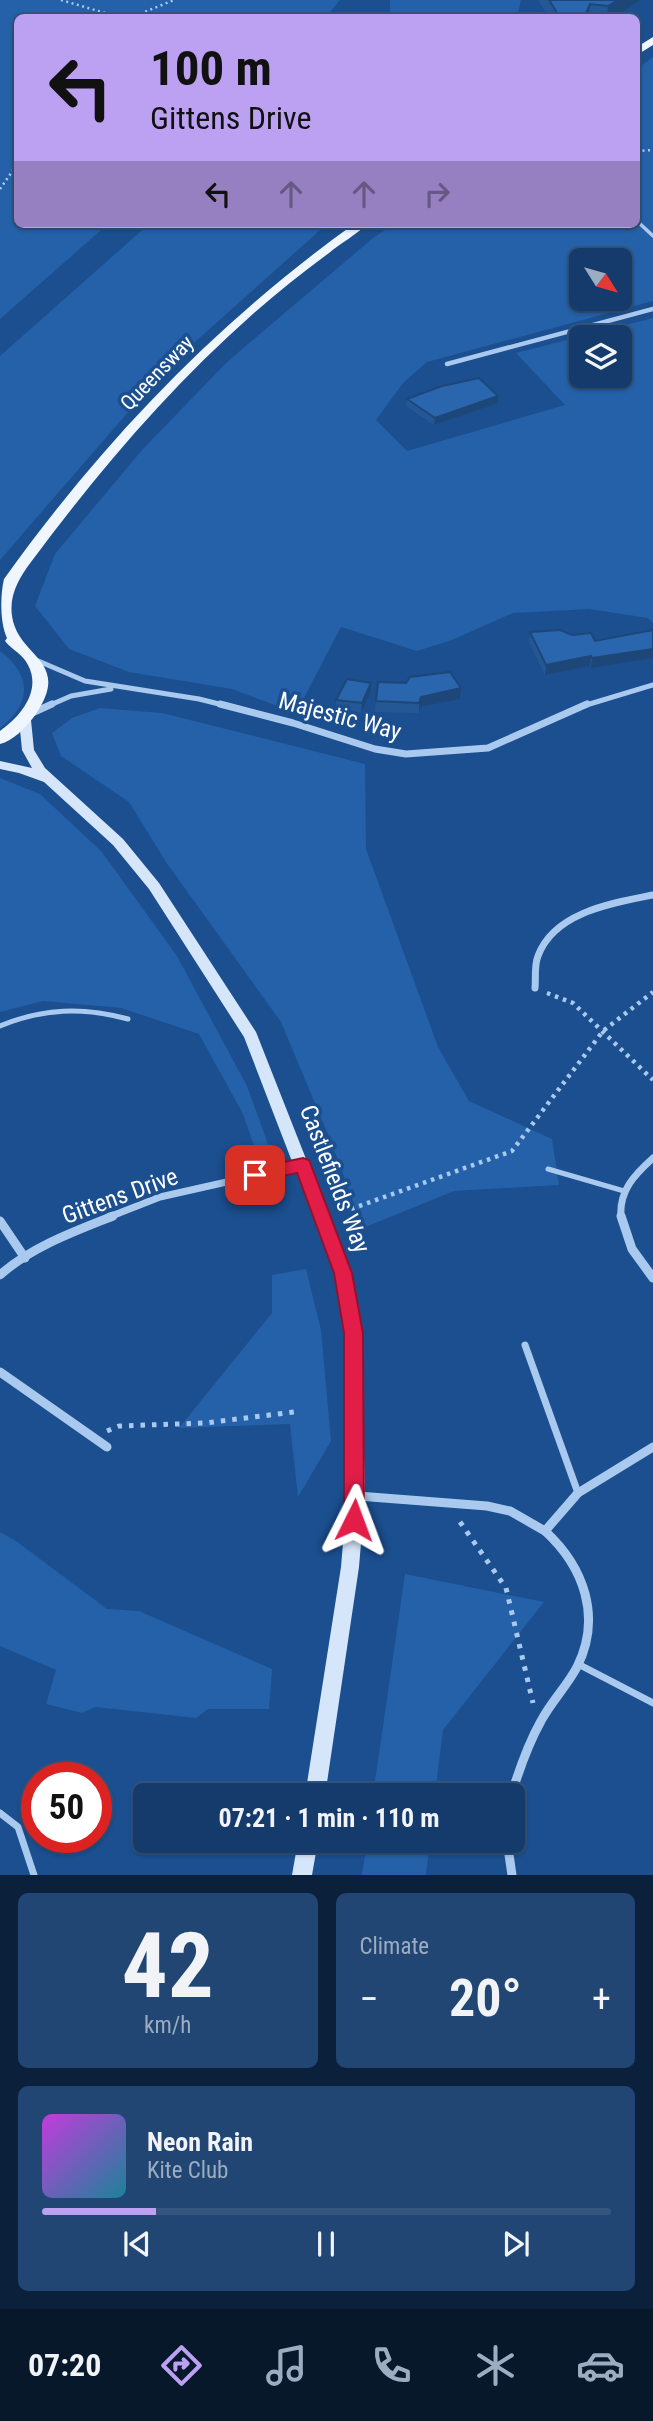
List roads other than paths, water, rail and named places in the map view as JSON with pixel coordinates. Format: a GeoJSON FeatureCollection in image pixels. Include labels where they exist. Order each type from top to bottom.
{"type":"FeatureCollection","features":[{"type":"Feature","properties":{"kind":"main road","name":"Queensway"},"geometry":{"type":"LineString","coordinates":[[27,652],[11,636],[2,617],[6,583],[89,475],[175,382],[281,285],[356,228]]}},
{"type":"Feature","properties":{"kind":"main road"},"geometry":{"type":"LineString","coordinates":[[0,635],[27,652],[40,675],[40,694],[27,717],[0,739]]}},
{"type":"Feature","properties":{"kind":"main road","name":"Castlefields Way"},"geometry":{"type":"LineString","coordinates":[[27,717],[28,750],[49,780],[85,809],[118,842],[154,886],[251,1036],[343,1273],[354,1333],[356,1496],[350,1567],[317,1783]]}},
{"type":"Feature","properties":{"kind":"main road","name":"Castlefields Way"},"geometry":{"type":"LineString","coordinates":[[0,765],[22,769],[49,780]]}},
{"type":"Feature","properties":{"kind":"main road"},"geometry":{"type":"LineString","coordinates":[[303,1875],[306,1853]]}},
{"type":"Feature","properties":{"kind":"street","name":"Majestic Way"},"geometry":{"type":"LineString","coordinates":[[27,652],[72,677],[198,699],[293,723],[375,749],[405,754],[488,748],[592,702],[653,685]]}},
{"type":"Feature","properties":{"kind":"street","name":"Majestic Way"},"geometry":{"type":"LineString","coordinates":[[27,717],[85,692],[132,689]]}},
{"type":"Feature","properties":{"kind":"street"},"geometry":{"type":"LineString","coordinates":[[535,988],[537,956],[548,937],[578,916],[601,907],[653,895]]}},
{"type":"Feature","properties":{"kind":"street"},"geometry":{"type":"LineString","coordinates":[[653,1158],[632,1177],[621,1199],[629,1248],[653,1278]]}},
{"type":"Feature","properties":{"kind":"street","name":"Gittens Drive"},"geometry":{"type":"LineString","coordinates":[[0,1275],[72,1232],[160,1197],[303,1165]]}},
{"type":"Feature","properties":{"kind":"street"},"geometry":{"type":"LineString","coordinates":[[0,1221],[25,1258]]}},
{"type":"Feature","properties":{"kind":"street"},"geometry":{"type":"LineString","coordinates":[[0,1372],[107,1447]]}},
{"type":"Feature","properties":{"kind":"street"},"geometry":{"type":"LineString","coordinates":[[545,1531],[578,1493],[653,1447]]}},
{"type":"Feature","properties":{"kind":"street"},"geometry":{"type":"LineString","coordinates":[[356,1496],[488,1506],[510,1511],[545,1531],[566,1551],[585,1585],[590,1633],[578,1664],[542,1718],[525,1753],[515,1783]]}},
{"type":"Feature","properties":{"kind":"street"},"geometry":{"type":"LineString","coordinates":[[509,1853],[512,1875]]}},
{"type":"Feature","properties":{"kind":"lane"},"geometry":{"type":"LineString","coordinates":[[640,224],[653,236]]}},
{"type":"Feature","properties":{"kind":"lane"},"geometry":{"type":"LineString","coordinates":[[446,364],[653,309]]}},
{"type":"Feature","properties":{"kind":"lane"},"geometry":{"type":"LineString","coordinates":[[0,1026],[16,1018],[52,1009],[102,1011],[128,1019]]}},
{"type":"Feature","properties":{"kind":"lane"},"geometry":{"type":"LineString","coordinates":[[548,1170],[624,1191]]}},
{"type":"Feature","properties":{"kind":"lane"},"geometry":{"type":"LineString","coordinates":[[525,1345],[578,1493]]}},
{"type":"Feature","properties":{"kind":"lane"},"geometry":{"type":"LineString","coordinates":[[578,1664],[653,1703]]}},
{"type":"Feature","properties":{"kind":"lane"},"geometry":{"type":"LineString","coordinates":[[0,1813],[18,1827],[34,1875]]}}]}
